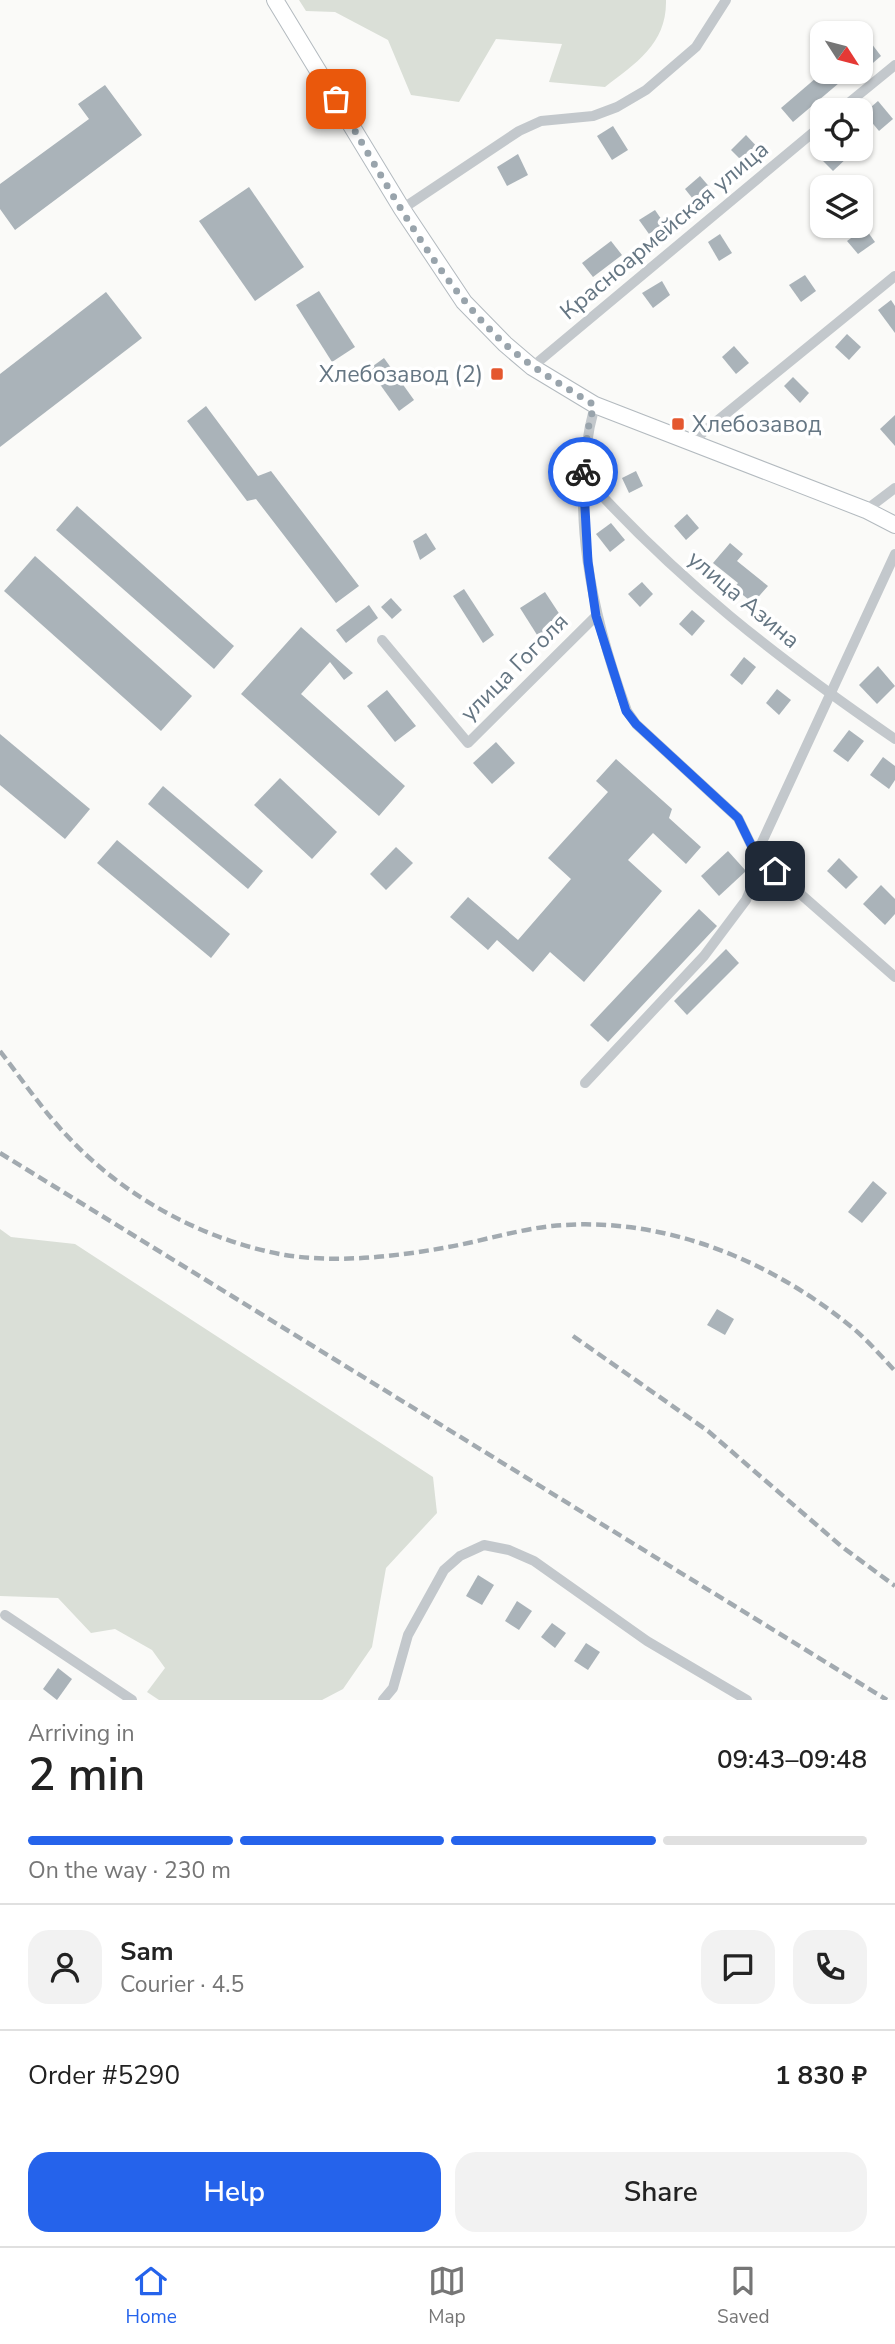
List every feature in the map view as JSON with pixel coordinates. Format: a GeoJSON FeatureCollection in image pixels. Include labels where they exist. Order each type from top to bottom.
{"type":"FeatureCollection","features":[{"type":"Feature","properties":{"kind":"main road"},"geometry":{"type":"LineString","coordinates":[[275,0],[402,209],[464,302],[505,344],[531,366],[594,405],[866,510],[895,525]]}},
{"type":"Feature","properties":{"kind":"street"},"geometry":{"type":"LineString","coordinates":[[402,209],[519,131],[541,121],[593,116],[617,107],[646,90],[696,47],[726,0]]}},
{"type":"Feature","properties":{"kind":"street"},"geometry":{"type":"LineString","coordinates":[[855,98],[895,65]]}},
{"type":"Feature","properties":{"kind":"street","name":"Красноармейская улица"},"geometry":{"type":"LineString","coordinates":[[531,366],[810,135]]}},
{"type":"Feature","properties":{"kind":"street"},"geometry":{"type":"LineString","coordinates":[[690,443],[895,276]]}},
{"type":"Feature","properties":{"kind":"street","name":"улица Гоголя"},"geometry":{"type":"LineString","coordinates":[[594,405],[582,474],[588,562],[596,616],[626,711],[636,724],[738,818],[756,855],[895,977]]}},
{"type":"Feature","properties":{"kind":"street","name":"улица Азина"},"geometry":{"type":"LineString","coordinates":[[582,474],[627,524],[682,578],[763,645],[895,739]]}},
{"type":"Feature","properties":{"kind":"street"},"geometry":{"type":"LineString","coordinates":[[866,510],[895,488]]}},
{"type":"Feature","properties":{"kind":"street"},"geometry":{"type":"LineString","coordinates":[[585,1083],[704,956],[746,900],[752,884],[756,855],[895,554]]}},
{"type":"Feature","properties":{"kind":"street","name":"улица Гоголя"},"geometry":{"type":"LineString","coordinates":[[383,640],[468,743],[596,616]]}},
{"type":"Feature","properties":{"kind":"street"},"geometry":{"type":"LineString","coordinates":[[383,1700],[393,1688],[408,1635],[444,1570],[460,1556],[484,1545],[509,1550],[534,1561],[647,1641],[747,1700]]}},
{"type":"Feature","properties":{"kind":"street"},"geometry":{"type":"LineString","coordinates":[[5,1615],[132,1700]]}},
{"type":"Feature","properties":{"kind":"shaded area"},"geometry":{"type":"Polygon","coordinates":[[[299,0],[666,0],[661,29],[648,51],[605,87],[549,82],[562,44],[496,39],[459,102],[411,95],[388,40],[335,12],[306,11],[299,0]]]}},
{"type":"Feature","properties":{"kind":"shaded area"},"geometry":{"type":"Polygon","coordinates":[[[0,1229],[11,1237],[75,1244],[433,1477],[437,1513],[386,1568],[372,1647],[343,1689],[322,1700],[159,1700],[147,1692],[165,1668],[152,1650],[115,1629],[91,1633],[58,1598],[0,1596],[0,1229]]]}},
{"type":"Feature","properties":{"kind":"building"},"geometry":{"type":"Polygon","coordinates":[[[873,46],[881,56],[873,63],[873,46]]]}},
{"type":"Feature","properties":{"kind":"building"},"geometry":{"type":"Polygon","coordinates":[[[810,83],[838,84],[821,98],[810,98],[810,108],[793,122],[781,108],[810,83]]]}},
{"type":"Feature","properties":{"kind":"building"},"geometry":{"type":"Polygon","coordinates":[[[105,85],[142,135],[15,230],[0,209],[0,184],[89,119],[78,104],[105,85]]]}},
{"type":"Feature","properties":{"kind":"building"},"geometry":{"type":"Polygon","coordinates":[[[878,101],[893,119],[879,131],[873,124],[873,105],[878,101]]]}},
{"type":"Feature","properties":{"kind":"building"},"geometry":{"type":"Polygon","coordinates":[[[613,126],[628,150],[612,160],[597,136],[613,126]]]}},
{"type":"Feature","properties":{"kind":"building"},"geometry":{"type":"Polygon","coordinates":[[[746,135],[762,152],[747,166],[731,150],[746,135]]]}},
{"type":"Feature","properties":{"kind":"building"},"geometry":{"type":"Polygon","coordinates":[[[518,154],[528,175],[507,186],[497,167],[518,154]]]}},
{"type":"Feature","properties":{"kind":"building"},"geometry":{"type":"Polygon","coordinates":[[[823,161],[844,161],[833,171],[823,161]]]}},
{"type":"Feature","properties":{"kind":"building"},"geometry":{"type":"Polygon","coordinates":[[[700,176],[713,191],[697,204],[685,189],[700,176]]]}},
{"type":"Feature","properties":{"kind":"building"},"geometry":{"type":"Polygon","coordinates":[[[249,187],[304,267],[255,301],[199,221],[249,187]]]}},
{"type":"Feature","properties":{"kind":"building"},"geometry":{"type":"Polygon","coordinates":[[[655,210],[664,223],[649,234],[639,220],[655,210]]]}},
{"type":"Feature","properties":{"kind":"building"},"geometry":{"type":"Polygon","coordinates":[[[720,234],[732,253],[719,261],[708,242],[720,234]]]}},
{"type":"Feature","properties":{"kind":"building"},"geometry":{"type":"Polygon","coordinates":[[[851,238],[872,238],[875,242],[858,254],[847,241],[851,238]]]}},
{"type":"Feature","properties":{"kind":"building"},"geometry":{"type":"Polygon","coordinates":[[[611,241],[622,255],[593,277],[582,263],[611,241]]]}},
{"type":"Feature","properties":{"kind":"building"},"geometry":{"type":"Polygon","coordinates":[[[805,275],[816,291],[801,302],[789,285],[805,275]]]}},
{"type":"Feature","properties":{"kind":"building"},"geometry":{"type":"Polygon","coordinates":[[[662,281],[670,295],[653,308],[642,293],[662,281]]]}},
{"type":"Feature","properties":{"kind":"building"},"geometry":{"type":"Polygon","coordinates":[[[319,291],[355,347],[332,362],[296,305],[319,291]]]}},
{"type":"Feature","properties":{"kind":"building"},"geometry":{"type":"Polygon","coordinates":[[[106,292],[142,338],[0,447],[0,374],[106,292]]]}},
{"type":"Feature","properties":{"kind":"building"},"geometry":{"type":"Polygon","coordinates":[[[891,300],[895,306],[895,333],[878,310],[891,300]]]}},
{"type":"Feature","properties":{"kind":"building"},"geometry":{"type":"Polygon","coordinates":[[[847,334],[861,347],[849,360],[835,347],[847,334]]]}},
{"type":"Feature","properties":{"kind":"building"},"geometry":{"type":"Polygon","coordinates":[[[734,346],[749,363],[736,374],[722,357],[734,346]]]}},
{"type":"Feature","properties":{"kind":"building"},"geometry":{"type":"Polygon","coordinates":[[[384,358],[414,400],[399,411],[369,369],[384,358]]]}},
{"type":"Feature","properties":{"kind":"building"},"geometry":{"type":"Polygon","coordinates":[[[793,377],[809,393],[800,403],[784,386],[793,377]]]}},
{"type":"Feature","properties":{"kind":"building"},"geometry":{"type":"Polygon","coordinates":[[[206,406],[258,476],[271,471],[359,586],[336,603],[256,499],[247,501],[187,421],[206,406]]]}},
{"type":"Feature","properties":{"kind":"building"},"geometry":{"type":"Polygon","coordinates":[[[895,415],[895,446],[880,429],[895,415]]]}},
{"type":"Feature","properties":{"kind":"building"},"geometry":{"type":"Polygon","coordinates":[[[636,471],[643,486],[629,493],[622,478],[636,471]]]}},
{"type":"Feature","properties":{"kind":"building"},"geometry":{"type":"Polygon","coordinates":[[[77,506],[234,646],[214,669],[56,530],[77,506]]]}},
{"type":"Feature","properties":{"kind":"building"},"geometry":{"type":"Polygon","coordinates":[[[687,514],[699,528],[686,540],[674,526],[687,514]]]}},
{"type":"Feature","properties":{"kind":"building"},"geometry":{"type":"Polygon","coordinates":[[[611,523],[625,540],[610,552],[596,534],[611,523]]]}},
{"type":"Feature","properties":{"kind":"building"},"geometry":{"type":"Polygon","coordinates":[[[426,533],[436,549],[420,560],[413,541],[426,533]]]}},
{"type":"Feature","properties":{"kind":"building"},"geometry":{"type":"Polygon","coordinates":[[[730,543],[743,554],[737,561],[768,586],[753,603],[734,588],[738,583],[713,563],[730,543]]]}},
{"type":"Feature","properties":{"kind":"building"},"geometry":{"type":"Polygon","coordinates":[[[35,556],[192,696],[161,731],[4,591],[35,556]]]}},
{"type":"Feature","properties":{"kind":"building"},"geometry":{"type":"Polygon","coordinates":[[[642,582],[653,594],[640,607],[628,594],[642,582]]]}},
{"type":"Feature","properties":{"kind":"building"},"geometry":{"type":"Polygon","coordinates":[[[464,589],[494,635],[483,643],[453,596],[464,589]]]}},
{"type":"Feature","properties":{"kind":"building"},"geometry":{"type":"Polygon","coordinates":[[[545,592],[564,621],[539,638],[520,608],[545,592]]]}},
{"type":"Feature","properties":{"kind":"building"},"geometry":{"type":"Polygon","coordinates":[[[391,598],[402,610],[392,619],[381,607],[391,598]]]}},
{"type":"Feature","properties":{"kind":"building"},"geometry":{"type":"Polygon","coordinates":[[[369,605],[378,618],[346,643],[336,630],[369,605]]]}},
{"type":"Feature","properties":{"kind":"building"},"geometry":{"type":"Polygon","coordinates":[[[692,610],[705,621],[692,636],[679,624],[692,610]]]}},
{"type":"Feature","properties":{"kind":"building"},"geometry":{"type":"Polygon","coordinates":[[[301,627],[353,673],[344,680],[330,662],[301,694],[405,786],[379,816],[241,694],[301,627]]]}},
{"type":"Feature","properties":{"kind":"building"},"geometry":{"type":"Polygon","coordinates":[[[744,657],[756,667],[742,685],[730,675],[744,657]]]}},
{"type":"Feature","properties":{"kind":"building"},"geometry":{"type":"Polygon","coordinates":[[[878,666],[895,686],[877,704],[859,685],[878,666]]]}},
{"type":"Feature","properties":{"kind":"building"},"geometry":{"type":"Polygon","coordinates":[[[777,689],[791,700],[779,715],[766,703],[777,689]]]}},
{"type":"Feature","properties":{"kind":"building"},"geometry":{"type":"Polygon","coordinates":[[[387,690],[416,726],[395,742],[367,706],[387,690]]]}},
{"type":"Feature","properties":{"kind":"building"},"geometry":{"type":"Polygon","coordinates":[[[849,730],[864,741],[848,762],[833,751],[849,730]]]}},
{"type":"Feature","properties":{"kind":"building"},"geometry":{"type":"Polygon","coordinates":[[[0,734],[90,809],[65,839],[0,785],[0,734]]]}},
{"type":"Feature","properties":{"kind":"building"},"geometry":{"type":"Polygon","coordinates":[[[496,742],[515,763],[492,784],[473,763],[496,742]]]}},
{"type":"Feature","properties":{"kind":"building"},"geometry":{"type":"Polygon","coordinates":[[[883,757],[895,766],[895,780],[889,789],[870,775],[883,757]]]}},
{"type":"Feature","properties":{"kind":"building"},"geometry":{"type":"Polygon","coordinates":[[[616,759],[672,809],[669,818],[701,847],[686,864],[653,833],[628,860],[662,891],[584,982],[550,952],[533,972],[497,940],[488,950],[450,917],[468,897],[518,940],[571,879],[548,858],[608,792],[596,781],[616,759]]]}},
{"type":"Feature","properties":{"kind":"building"},"geometry":{"type":"Polygon","coordinates":[[[280,778],[337,832],[312,859],[254,805],[280,778]]]}},
{"type":"Feature","properties":{"kind":"building"},"geometry":{"type":"Polygon","coordinates":[[[163,786],[263,871],[248,889],[148,804],[163,786]]]}},
{"type":"Feature","properties":{"kind":"building"},"geometry":{"type":"Polygon","coordinates":[[[117,840],[230,934],[211,958],[97,863],[117,840]]]}},
{"type":"Feature","properties":{"kind":"building"},"geometry":{"type":"Polygon","coordinates":[[[396,847],[413,863],[386,890],[370,874],[396,847]]]}},
{"type":"Feature","properties":{"kind":"building"},"geometry":{"type":"Polygon","coordinates":[[[728,851],[746,871],[719,896],[701,876],[728,851]]]}},
{"type":"Feature","properties":{"kind":"building"},"geometry":{"type":"Polygon","coordinates":[[[839,858],[858,877],[846,889],[827,871],[839,858]]]}},
{"type":"Feature","properties":{"kind":"building"},"geometry":{"type":"Polygon","coordinates":[[[881,885],[895,899],[895,914],[885,925],[863,904],[881,885]]]}},
{"type":"Feature","properties":{"kind":"building"},"geometry":{"type":"Polygon","coordinates":[[[699,909],[717,926],[608,1042],[590,1025],[699,909]]]}},
{"type":"Feature","properties":{"kind":"building"},"geometry":{"type":"Polygon","coordinates":[[[726,949],[739,963],[687,1015],[674,1001],[726,949]]]}},
{"type":"Feature","properties":{"kind":"building"},"geometry":{"type":"Polygon","coordinates":[[[873,1181],[887,1193],[862,1223],[848,1212],[873,1181]]]}},
{"type":"Feature","properties":{"kind":"building"},"geometry":{"type":"Polygon","coordinates":[[[717,1309],[734,1319],[725,1335],[707,1325],[717,1309]]]}},
{"type":"Feature","properties":{"kind":"building"},"geometry":{"type":"Polygon","coordinates":[[[478,1575],[494,1585],[482,1605],[466,1596],[478,1575]]]}},
{"type":"Feature","properties":{"kind":"building"},"geometry":{"type":"Polygon","coordinates":[[[517,1601],[532,1611],[519,1630],[505,1621],[517,1601]]]}},
{"type":"Feature","properties":{"kind":"building"},"geometry":{"type":"Polygon","coordinates":[[[552,1623],[566,1633],[555,1648],[541,1637],[552,1623]]]}},
{"type":"Feature","properties":{"kind":"building"},"geometry":{"type":"Polygon","coordinates":[[[586,1643],[600,1652],[588,1670],[574,1661],[586,1643]]]}},
{"type":"Feature","properties":{"kind":"building"},"geometry":{"type":"Polygon","coordinates":[[[58,1668],[72,1679],[57,1700],[43,1689],[58,1668]]]}},
{"type":"Feature","properties":{"kind":"railway"},"geometry":{"type":"LineString","coordinates":[[0,1051],[53,1121],[95,1163],[118,1182],[170,1215],[226,1239],[285,1255],[344,1259],[424,1251],[552,1226],[593,1224],[634,1228],[713,1248],[751,1263],[787,1282],[854,1329],[895,1371]]}},
{"type":"Feature","properties":{"kind":"railway"},"geometry":{"type":"LineString","coordinates":[[0,1153],[887,1700]]}},
{"type":"Feature","properties":{"kind":"railway"},"geometry":{"type":"LineString","coordinates":[[573,1336],[708,1431],[841,1546],[895,1586]]}},
{"type":"Feature","properties":{"kind":"way so far"},"geometry":{"type":"LineString","coordinates":[[336,99],[402,209],[464,302],[531,366],[594,405],[583,472]]}},
{"type":"Feature","properties":{"kind":"place","name":"Хлебозавод (2)"},"geometry":{"type":"Point","coordinates":[497,374]}},
{"type":"Feature","properties":{"kind":"place","name":"Хлебозавод"},"geometry":{"type":"Point","coordinates":[678,424]}},
{"type":"Feature","properties":{"kind":"route"},"geometry":{"type":"LineString","coordinates":[[583,472],[588,562],[596,616],[626,711],[636,724],[738,818],[756,855],[775,871]]}}]}
